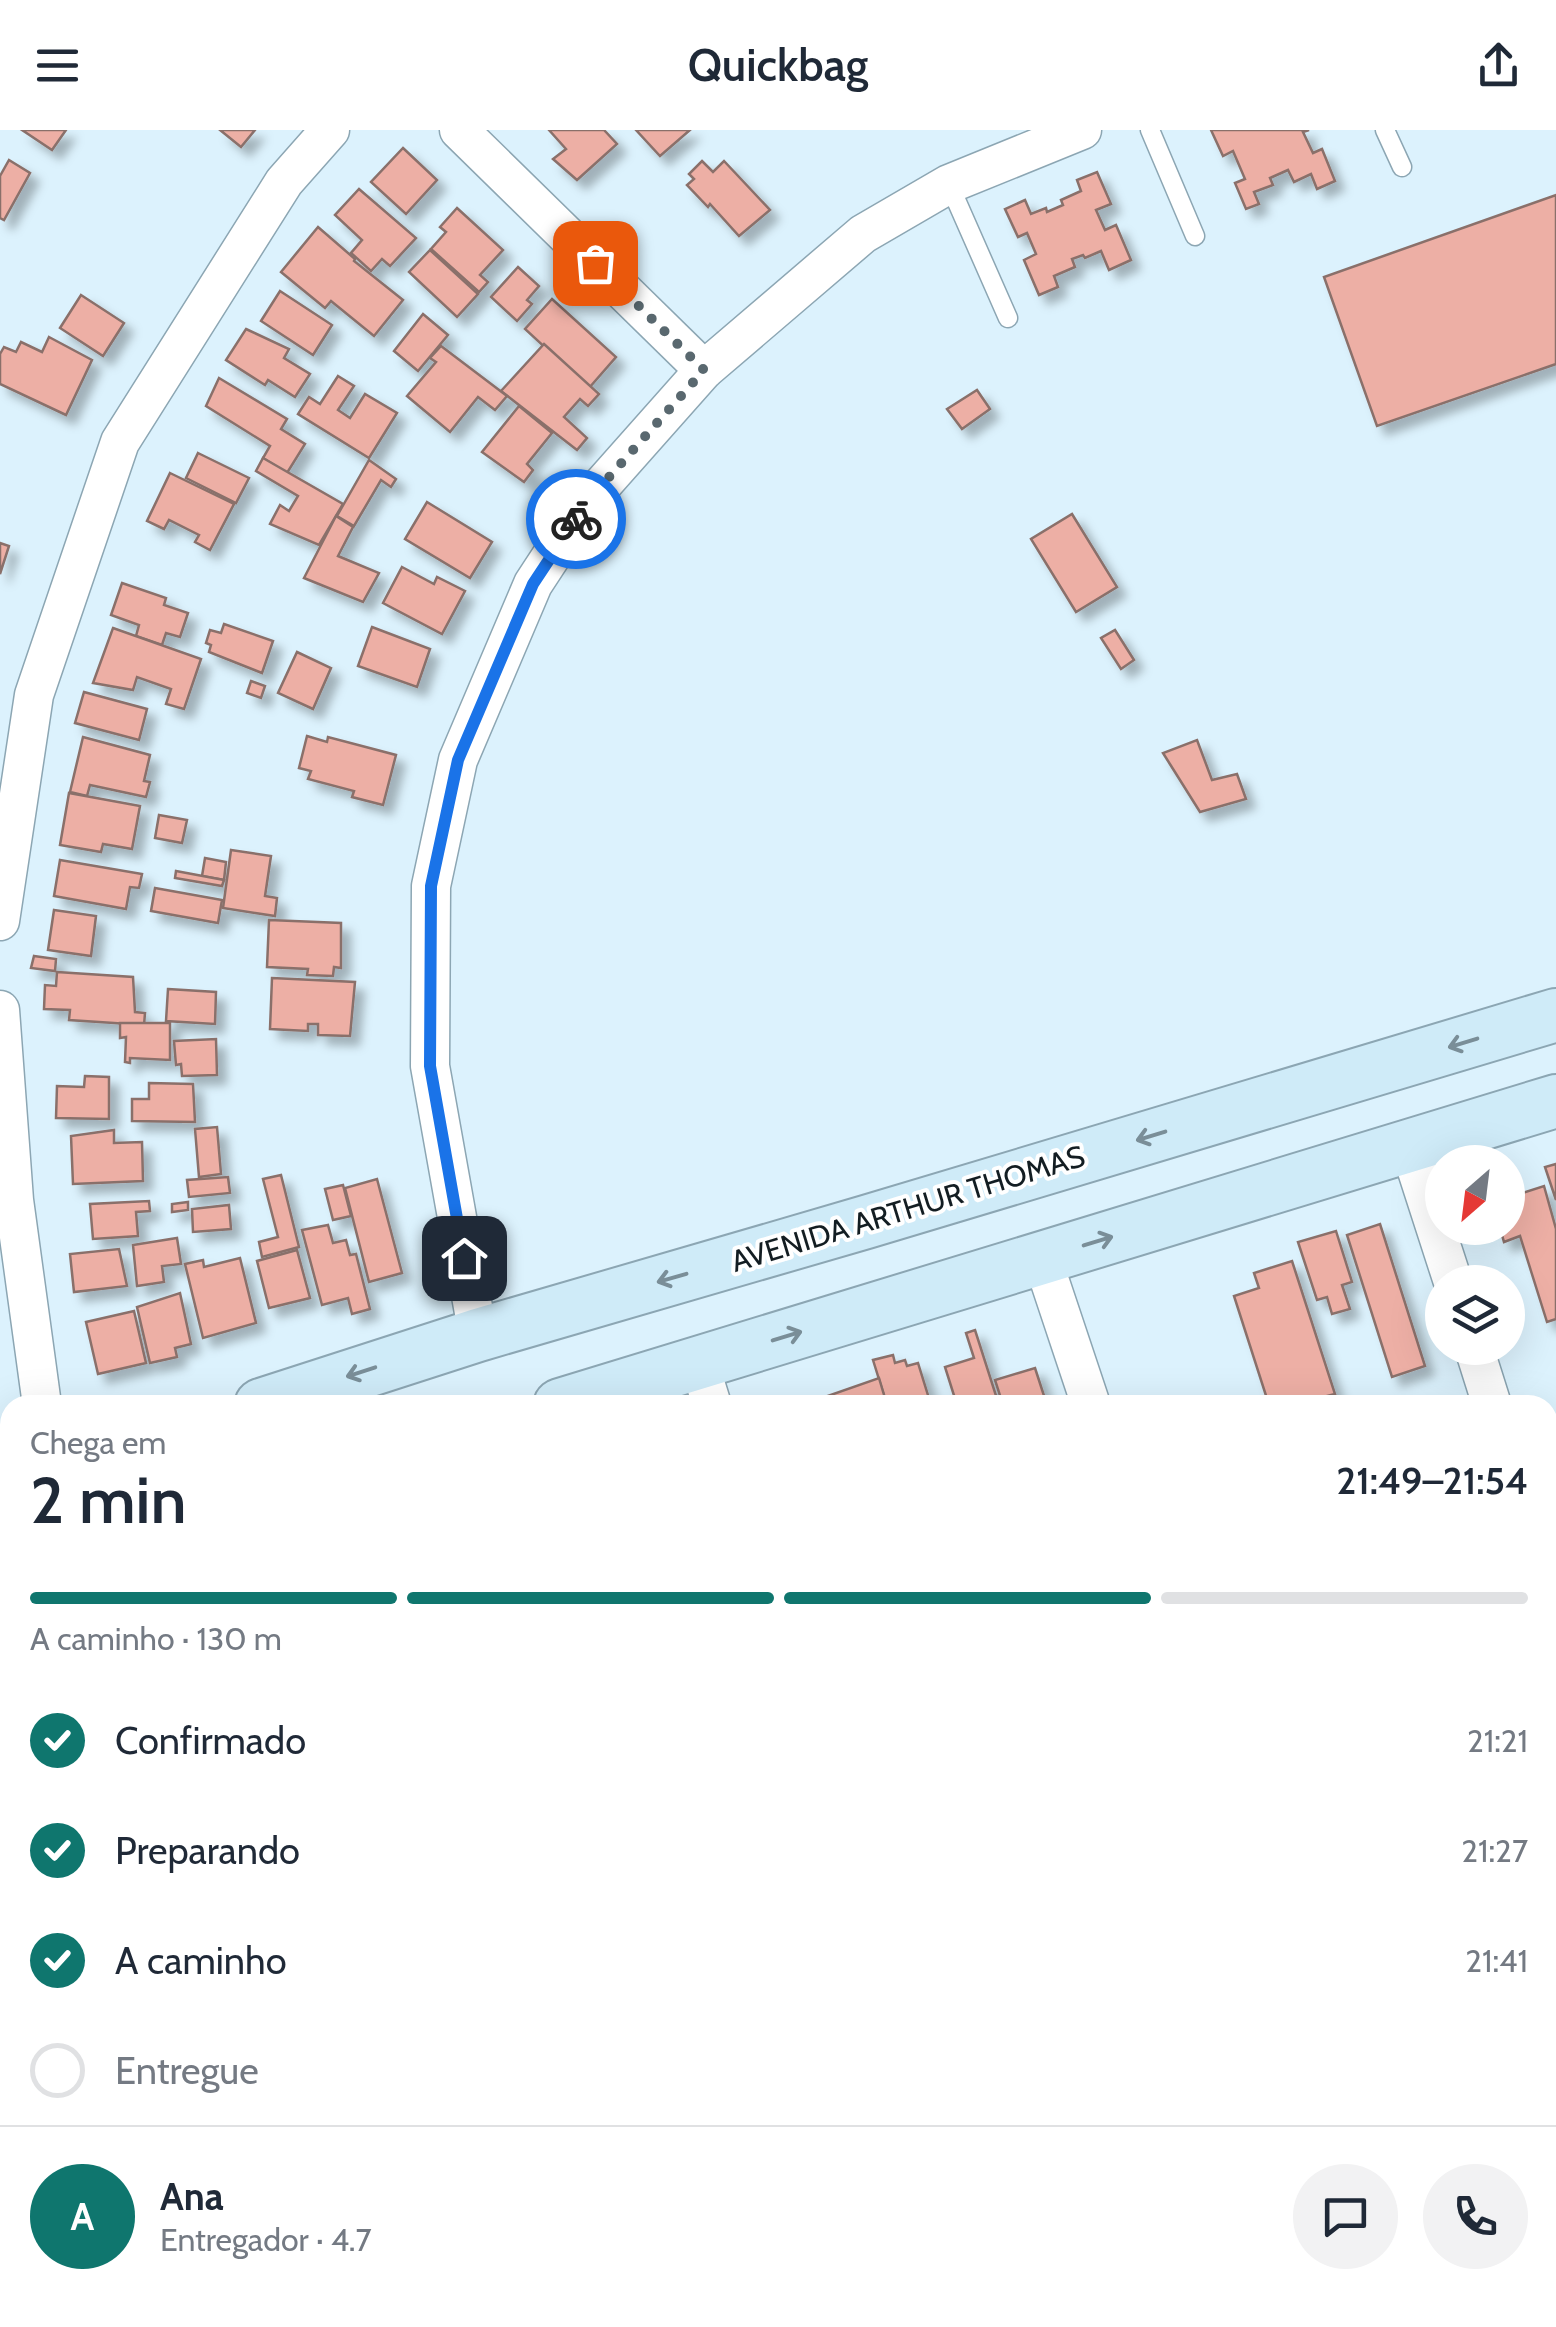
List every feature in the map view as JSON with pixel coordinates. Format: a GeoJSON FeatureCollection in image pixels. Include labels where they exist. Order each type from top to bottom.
{"type":"FeatureCollection","features":[{"type":"Feature","properties":{"kind":"main road","name":"AVENIDA ARTHUR THOMAS"},"geometry":{"type":"LineString","coordinates":[[291,1395],[478,1334],[1556,1015]]}},
{"type":"Feature","properties":{"kind":"main road"},"geometry":{"type":"LineString","coordinates":[[630,1395],[706,1384],[892,1304],[1556,1101]]}},
{"type":"Feature","properties":{"kind":"main road"},"geometry":{"type":"LineString","coordinates":[[866,1222],[892,1304]]}},
{"type":"Feature","properties":{"kind":"street"},"geometry":{"type":"LineString","coordinates":[[0,921],[34,696],[120,442],[284,182],[330,130]]}},
{"type":"Feature","properties":{"kind":"street"},"geometry":{"type":"LineString","coordinates":[[459,130],[704,370]]}},
{"type":"Feature","properties":{"kind":"street"},"geometry":{"type":"LineString","coordinates":[[478,1334],[430,1066],[431,886],[458,760],[533,584],[586,503],[704,370],[863,234],[949,184],[1082,130]]}},
{"type":"Feature","properties":{"kind":"street"},"geometry":{"type":"LineString","coordinates":[[0,1010],[14,1200],[41,1395]]}},
{"type":"Feature","properties":{"kind":"street"},"geometry":{"type":"LineString","coordinates":[[1409,1146],[1448,1265]]}},
{"type":"Feature","properties":{"kind":"street"},"geometry":{"type":"LineString","coordinates":[[1042,1258],[1088,1395]]}},
{"type":"Feature","properties":{"kind":"street"},"geometry":{"type":"LineString","coordinates":[[1479,1365],[1489,1395]]}},
{"type":"Feature","properties":{"kind":"lane"},"geometry":{"type":"LineString","coordinates":[[1150,130],[1194,236]]}},
{"type":"Feature","properties":{"kind":"lane"},"geometry":{"type":"LineString","coordinates":[[1385,130],[1402,167]]}},
{"type":"Feature","properties":{"kind":"lane"},"geometry":{"type":"LineString","coordinates":[[949,184],[1008,318]]}},
{"type":"Feature","properties":{"kind":"building"},"geometry":{"type":"Polygon","coordinates":[[[22,130],[66,130],[52,150],[22,130]]]}},
{"type":"Feature","properties":{"kind":"building"},"geometry":{"type":"Polygon","coordinates":[[[220,130],[255,130],[241,147],[220,130]]]}},
{"type":"Feature","properties":{"kind":"building"},"geometry":{"type":"Polygon","coordinates":[[[549,130],[604,130],[617,144],[577,180],[553,159],[566,149],[549,130]]]}},
{"type":"Feature","properties":{"kind":"building"},"geometry":{"type":"Polygon","coordinates":[[[636,130],[690,130],[660,156],[636,130]]]}},
{"type":"Feature","properties":{"kind":"building"},"geometry":{"type":"Polygon","coordinates":[[[1211,130],[1309,130],[1303,132],[1313,153],[1322,149],[1335,181],[1317,189],[1311,174],[1294,182],[1288,170],[1270,178],[1273,185],[1254,192],[1259,204],[1246,209],[1235,183],[1245,179],[1233,151],[1223,156],[1211,130]]]}},
{"type":"Feature","properties":{"kind":"building"},"geometry":{"type":"Polygon","coordinates":[[[403,148],[437,180],[406,214],[371,182],[403,148]]]}},
{"type":"Feature","properties":{"kind":"building"},"geometry":{"type":"Polygon","coordinates":[[[9,160],[30,173],[4,220],[0,218],[0,176],[9,160]]]}},
{"type":"Feature","properties":{"kind":"building"},"geometry":{"type":"Polygon","coordinates":[[[702,161],[713,172],[724,161],[770,210],[739,236],[687,185],[694,179],[689,174],[702,161]]]}},
{"type":"Feature","properties":{"kind":"building"},"geometry":{"type":"Polygon","coordinates":[[[1097,172],[1111,204],[1096,210],[1105,230],[1116,225],[1131,260],[1109,270],[1101,251],[1072,259],[1075,267],[1054,276],[1058,287],[1039,295],[1024,260],[1036,254],[1027,233],[1018,237],[1005,209],[1025,200],[1031,214],[1046,208],[1047,212],[1081,191],[1077,180],[1097,172]]]}},
{"type":"Feature","properties":{"kind":"building"},"geometry":{"type":"Polygon","coordinates":[[[359,189],[416,238],[390,266],[382,259],[371,271],[351,253],[362,240],[335,215],[359,189]]]}},
{"type":"Feature","properties":{"kind":"building"},"geometry":{"type":"Polygon","coordinates":[[[1556,195],[1556,364],[1377,426],[1324,277],[1556,195]]]}},
{"type":"Feature","properties":{"kind":"building"},"geometry":{"type":"Polygon","coordinates":[[[457,208],[503,250],[480,275],[488,282],[479,292],[431,249],[446,232],[440,227],[457,208]]]}},
{"type":"Feature","properties":{"kind":"building"},"geometry":{"type":"Polygon","coordinates":[[[318,227],[403,300],[374,336],[331,301],[325,308],[281,272],[318,227]]]}},
{"type":"Feature","properties":{"kind":"building"},"geometry":{"type":"Polygon","coordinates":[[[430,250],[478,294],[457,317],[409,272],[430,250]]]}},
{"type":"Feature","properties":{"kind":"building"},"geometry":{"type":"Polygon","coordinates":[[[518,267],[539,286],[527,300],[532,304],[517,321],[491,297],[518,267]]]}},
{"type":"Feature","properties":{"kind":"building"},"geometry":{"type":"Polygon","coordinates":[[[280,291],[332,325],[313,355],[261,321],[280,291]]]}},
{"type":"Feature","properties":{"kind":"building"},"geometry":{"type":"Polygon","coordinates":[[[81,295],[124,323],[103,356],[60,328],[81,295]]]}},
{"type":"Feature","properties":{"kind":"building"},"geometry":{"type":"Polygon","coordinates":[[[552,299],[616,357],[589,388],[525,329],[552,299]]]}},
{"type":"Feature","properties":{"kind":"building"},"geometry":{"type":"Polygon","coordinates":[[[423,314],[448,335],[418,371],[394,351],[423,314]]]}},
{"type":"Feature","properties":{"kind":"building"},"geometry":{"type":"Polygon","coordinates":[[[246,329],[289,349],[284,358],[310,374],[295,397],[268,380],[265,385],[226,360],[246,329]]]}},
{"type":"Feature","properties":{"kind":"building"},"geometry":{"type":"Polygon","coordinates":[[[49,337],[92,360],[66,415],[0,384],[0,354],[4,347],[16,352],[21,342],[42,352],[49,337]]]}},
{"type":"Feature","properties":{"kind":"building"},"geometry":{"type":"Polygon","coordinates":[[[544,344],[599,394],[588,406],[580,399],[564,417],[587,438],[577,450],[501,391],[544,344]]]}},
{"type":"Feature","properties":{"kind":"building"},"geometry":{"type":"Polygon","coordinates":[[[441,346],[507,396],[495,410],[478,397],[450,432],[407,396],[436,362],[430,358],[441,346]]]}},
{"type":"Feature","properties":{"kind":"building"},"geometry":{"type":"Polygon","coordinates":[[[338,376],[354,386],[338,410],[350,418],[365,394],[397,413],[369,458],[298,414],[309,397],[320,404],[338,376]]]}},
{"type":"Feature","properties":{"kind":"building"},"geometry":{"type":"Polygon","coordinates":[[[219,378],[287,419],[281,429],[305,444],[287,473],[263,458],[270,446],[206,406],[219,378]]]}},
{"type":"Feature","properties":{"kind":"building"},"geometry":{"type":"Polygon","coordinates":[[[977,390],[990,409],[962,429],[947,409],[977,390]]]}},
{"type":"Feature","properties":{"kind":"building"},"geometry":{"type":"Polygon","coordinates":[[[519,406],[552,433],[527,464],[533,470],[524,482],[482,452],[519,406]]]}},
{"type":"Feature","properties":{"kind":"building"},"geometry":{"type":"Polygon","coordinates":[[[198,453],[249,478],[236,503],[186,478],[198,453]]]}},
{"type":"Feature","properties":{"kind":"building"},"geometry":{"type":"Polygon","coordinates":[[[263,458],[343,504],[319,545],[270,524],[280,505],[289,511],[298,496],[256,471],[263,458]]]}},
{"type":"Feature","properties":{"kind":"building"},"geometry":{"type":"Polygon","coordinates":[[[369,460],[396,479],[391,487],[381,480],[354,526],[337,516],[369,460]]]}},
{"type":"Feature","properties":{"kind":"building"},"geometry":{"type":"Polygon","coordinates":[[[170,473],[234,504],[210,550],[195,542],[199,535],[169,520],[164,529],[147,521],[170,473]]]}},
{"type":"Feature","properties":{"kind":"building"},"geometry":{"type":"Polygon","coordinates":[[[427,502],[492,542],[470,578],[405,539],[427,502]]]}},
{"type":"Feature","properties":{"kind":"building"},"geometry":{"type":"Polygon","coordinates":[[[1072,514],[1117,587],[1076,612],[1031,539],[1072,514]]]}},
{"type":"Feature","properties":{"kind":"building"},"geometry":{"type":"Polygon","coordinates":[[[336,516],[353,527],[338,556],[379,573],[363,602],[304,578],[336,516]]]}},
{"type":"Feature","properties":{"kind":"building"},"geometry":{"type":"Polygon","coordinates":[[[0,543],[9,546],[0,574],[0,543]]]}},
{"type":"Feature","properties":{"kind":"building"},"geometry":{"type":"Polygon","coordinates":[[[402,567],[434,584],[437,577],[465,591],[442,634],[383,603],[402,567]]]}},
{"type":"Feature","properties":{"kind":"building"},"geometry":{"type":"Polygon","coordinates":[[[122,583],[166,598],[164,605],[188,613],[180,637],[166,633],[162,645],[136,636],[139,625],[111,615],[122,583]]]}},
{"type":"Feature","properties":{"kind":"building"},"geometry":{"type":"Polygon","coordinates":[[[224,624],[273,641],[262,673],[209,652],[211,645],[206,643],[210,630],[221,633],[224,624]]]}},
{"type":"Feature","properties":{"kind":"building"},"geometry":{"type":"Polygon","coordinates":[[[372,627],[430,649],[417,687],[358,666],[372,627]]]}},
{"type":"Feature","properties":{"kind":"building"},"geometry":{"type":"Polygon","coordinates":[[[113,628],[201,659],[184,709],[166,704],[171,689],[137,677],[133,690],[93,683],[113,628]]]}},
{"type":"Feature","properties":{"kind":"building"},"geometry":{"type":"Polygon","coordinates":[[[1115,630],[1134,660],[1121,669],[1101,638],[1115,630]]]}},
{"type":"Feature","properties":{"kind":"building"},"geometry":{"type":"Polygon","coordinates":[[[297,652],[331,668],[313,709],[278,693],[297,652]]]}},
{"type":"Feature","properties":{"kind":"building"},"geometry":{"type":"Polygon","coordinates":[[[251,681],[265,686],[261,698],[247,693],[251,681]]]}},
{"type":"Feature","properties":{"kind":"building"},"geometry":{"type":"Polygon","coordinates":[[[84,692],[147,709],[139,740],[75,723],[84,692]]]}},
{"type":"Feature","properties":{"kind":"building"},"geometry":{"type":"Polygon","coordinates":[[[307,736],[327,742],[328,737],[396,755],[383,805],[352,797],[354,791],[308,779],[311,771],[299,768],[307,736]]]}},
{"type":"Feature","properties":{"kind":"building"},"geometry":{"type":"Polygon","coordinates":[[[83,737],[150,755],[144,781],[150,782],[146,797],[90,785],[87,796],[70,792],[83,737]]]}},
{"type":"Feature","properties":{"kind":"building"},"geometry":{"type":"Polygon","coordinates":[[[1197,740],[1212,780],[1237,774],[1246,799],[1200,812],[1163,753],[1197,740]]]}},
{"type":"Feature","properties":{"kind":"building"},"geometry":{"type":"Polygon","coordinates":[[[69,793],[140,806],[132,849],[103,844],[101,852],[60,845],[69,793]]]}},
{"type":"Feature","properties":{"kind":"building"},"geometry":{"type":"Polygon","coordinates":[[[159,815],[187,820],[182,843],[155,838],[159,815]]]}},
{"type":"Feature","properties":{"kind":"building"},"geometry":{"type":"Polygon","coordinates":[[[231,850],[271,856],[265,896],[277,898],[275,916],[223,908],[231,850]]]}},
{"type":"Feature","properties":{"kind":"building"},"geometry":{"type":"Polygon","coordinates":[[[205,858],[226,862],[224,880],[202,876],[205,858]]]}},
{"type":"Feature","properties":{"kind":"building"},"geometry":{"type":"Polygon","coordinates":[[[60,860],[142,874],[139,888],[130,887],[126,909],[54,896],[60,860]]]}},
{"type":"Feature","properties":{"kind":"building"},"geometry":{"type":"Polygon","coordinates":[[[176,871],[224,880],[222,886],[175,878],[176,871]]]}},
{"type":"Feature","properties":{"kind":"building"},"geometry":{"type":"Polygon","coordinates":[[[155,888],[222,900],[218,923],[151,911],[155,888]]]}},
{"type":"Feature","properties":{"kind":"building"},"geometry":{"type":"Polygon","coordinates":[[[54,910],[96,916],[91,956],[48,950],[54,910]]]}},
{"type":"Feature","properties":{"kind":"building"},"geometry":{"type":"Polygon","coordinates":[[[269,920],[341,923],[341,968],[334,967],[333,976],[307,975],[308,969],[267,967],[269,920]]]}},
{"type":"Feature","properties":{"kind":"building"},"geometry":{"type":"Polygon","coordinates":[[[34,956],[56,959],[55,971],[31,968],[34,956]]]}},
{"type":"Feature","properties":{"kind":"building"},"geometry":{"type":"Polygon","coordinates":[[[57,972],[133,977],[135,1012],[145,1013],[144,1025],[69,1020],[70,1010],[44,1009],[45,985],[56,986],[57,972]]]}},
{"type":"Feature","properties":{"kind":"building"},"geometry":{"type":"Polygon","coordinates":[[[272,978],[355,982],[350,1036],[318,1035],[318,1024],[308,1024],[308,1031],[270,1029],[272,978]]]}},
{"type":"Feature","properties":{"kind":"building"},"geometry":{"type":"Polygon","coordinates":[[[168,989],[216,992],[215,1024],[166,1021],[168,989]]]}},
{"type":"Feature","properties":{"kind":"building"},"geometry":{"type":"Polygon","coordinates":[[[120,1023],[170,1023],[170,1060],[130,1058],[130,1063],[125,1062],[126,1037],[120,1038],[120,1023]]]}},
{"type":"Feature","properties":{"kind":"building"},"geometry":{"type":"Polygon","coordinates":[[[216,1039],[217,1075],[182,1076],[181,1064],[176,1065],[174,1041],[216,1039]]]}},
{"type":"Feature","properties":{"kind":"building"},"geometry":{"type":"Polygon","coordinates":[[[85,1076],[109,1077],[109,1119],[56,1118],[57,1086],[84,1087],[85,1076]]]}},
{"type":"Feature","properties":{"kind":"building"},"geometry":{"type":"Polygon","coordinates":[[[149,1083],[193,1084],[195,1122],[132,1121],[132,1099],[149,1099],[149,1083]]]}},
{"type":"Feature","properties":{"kind":"building"},"geometry":{"type":"Polygon","coordinates":[[[217,1127],[221,1174],[199,1177],[195,1129],[217,1127]]]}},
{"type":"Feature","properties":{"kind":"building"},"geometry":{"type":"Polygon","coordinates":[[[114,1130],[114,1143],[142,1142],[143,1181],[73,1184],[71,1136],[114,1130]]]}},
{"type":"Feature","properties":{"kind":"building"},"geometry":{"type":"Polygon","coordinates":[[[1556,1164],[1556,1200],[1545,1167],[1556,1164]]]}},
{"type":"Feature","properties":{"kind":"building"},"geometry":{"type":"Polygon","coordinates":[[[281,1175],[299,1247],[262,1257],[259,1242],[278,1237],[263,1179],[281,1175]]]}},
{"type":"Feature","properties":{"kind":"building"},"geometry":{"type":"Polygon","coordinates":[[[228,1177],[230,1193],[189,1197],[187,1180],[228,1177]]]}},
{"type":"Feature","properties":{"kind":"building"},"geometry":{"type":"Polygon","coordinates":[[[377,1179],[402,1273],[369,1282],[345,1188],[377,1179]]]}},
{"type":"Feature","properties":{"kind":"building"},"geometry":{"type":"Polygon","coordinates":[[[343,1185],[351,1216],[333,1220],[325,1189],[343,1185]]]}},
{"type":"Feature","properties":{"kind":"building"},"geometry":{"type":"Polygon","coordinates":[[[1544,1186],[1556,1229],[1556,1319],[1547,1322],[1523,1245],[1525,1192],[1544,1186]]]}},
{"type":"Feature","properties":{"kind":"building"},"geometry":{"type":"Polygon","coordinates":[[[149,1201],[150,1211],[136,1212],[138,1236],[93,1239],[90,1204],[149,1201]]]}},
{"type":"Feature","properties":{"kind":"building"},"geometry":{"type":"Polygon","coordinates":[[[188,1202],[188,1210],[172,1212],[172,1204],[188,1202]]]}},
{"type":"Feature","properties":{"kind":"building"},"geometry":{"type":"Polygon","coordinates":[[[229,1205],[231,1229],[193,1232],[192,1209],[229,1205]]]}},
{"type":"Feature","properties":{"kind":"building"},"geometry":{"type":"Polygon","coordinates":[[[1380,1224],[1425,1366],[1392,1377],[1347,1235],[1380,1224]]]}},
{"type":"Feature","properties":{"kind":"building"},"geometry":{"type":"Polygon","coordinates":[[[328,1225],[333,1243],[346,1240],[350,1255],[356,1254],[370,1309],[352,1314],[348,1298],[322,1305],[302,1230],[328,1225]]]}},
{"type":"Feature","properties":{"kind":"building"},"geometry":{"type":"Polygon","coordinates":[[[1336,1231],[1352,1282],[1342,1285],[1350,1309],[1332,1314],[1327,1297],[1317,1300],[1298,1242],[1336,1231]]]}},
{"type":"Feature","properties":{"kind":"building"},"geometry":{"type":"Polygon","coordinates":[[[177,1238],[181,1264],[162,1266],[164,1282],[137,1286],[133,1245],[177,1238]]]}},
{"type":"Feature","properties":{"kind":"building"},"geometry":{"type":"Polygon","coordinates":[[[119,1249],[127,1286],[74,1292],[70,1254],[119,1249]]]}},
{"type":"Feature","properties":{"kind":"building"},"geometry":{"type":"Polygon","coordinates":[[[297,1250],[310,1298],[269,1308],[257,1261],[297,1250]]]}},
{"type":"Feature","properties":{"kind":"building"},"geometry":{"type":"Polygon","coordinates":[[[240,1258],[256,1323],[203,1338],[185,1264],[203,1260],[204,1267],[240,1258]]]}},
{"type":"Feature","properties":{"kind":"building"},"geometry":{"type":"Polygon","coordinates":[[[1292,1261],[1335,1394],[1266,1395],[1234,1296],[1259,1288],[1254,1273],[1292,1261]]]}},
{"type":"Feature","properties":{"kind":"building"},"geometry":{"type":"Polygon","coordinates":[[[180,1293],[191,1344],[175,1348],[177,1357],[150,1363],[137,1307],[180,1293]]]}},
{"type":"Feature","properties":{"kind":"building"},"geometry":{"type":"Polygon","coordinates":[[[134,1311],[146,1363],[98,1374],[86,1322],[134,1311]]]}},
{"type":"Feature","properties":{"kind":"building"},"geometry":{"type":"Polygon","coordinates":[[[975,1330],[996,1395],[954,1395],[945,1367],[974,1358],[966,1333],[975,1330]]]}},
{"type":"Feature","properties":{"kind":"building"},"geometry":{"type":"Polygon","coordinates":[[[893,1355],[895,1363],[918,1363],[928,1395],[884,1395],[873,1360],[893,1355]]]}},
{"type":"Feature","properties":{"kind":"building"},"geometry":{"type":"Polygon","coordinates":[[[1035,1368],[1044,1395],[1000,1395],[995,1380],[1035,1368]]]}},
{"type":"Feature","properties":{"kind":"building"},"geometry":{"type":"Polygon","coordinates":[[[879,1378],[884,1395],[830,1395],[879,1378]]]}},
{"type":"Feature","properties":{"kind":"way so far"},"geometry":{"type":"LineString","coordinates":[[576,519],[704,370],[595,263]]}},
{"type":"Feature","properties":{"kind":"route"},"geometry":{"type":"LineString","coordinates":[[464,1258],[430,1066],[431,886],[458,760],[533,584],[576,519]]}}]}
